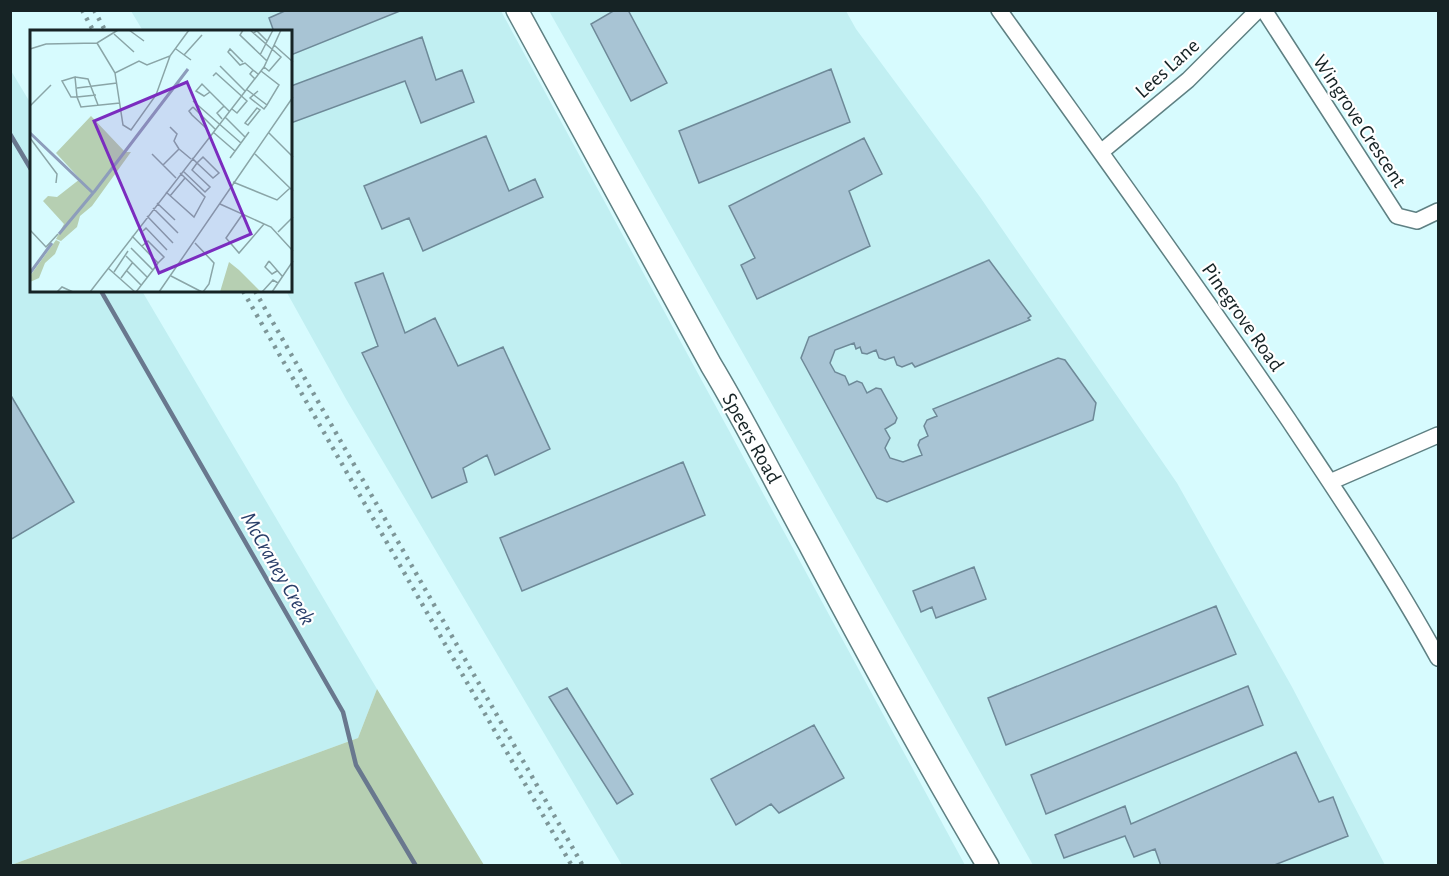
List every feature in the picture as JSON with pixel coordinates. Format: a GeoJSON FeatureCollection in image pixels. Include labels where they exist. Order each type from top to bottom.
{"type":"FeatureCollection","features":[{"type":"Feature","properties":{"kind":"main road","name":"Speers Road"},"geometry":{"type":"LineString","coordinates":[[517,10],[711,365],[738,410],[958,818],[987,866]]}},
{"type":"Feature","properties":{"kind":"street","name":"Pinegrove Road"},"geometry":{"type":"LineString","coordinates":[[999,10],[1220,318],[1330,482],[1416,618],[1438,658]]}},
{"type":"Feature","properties":{"kind":"street","name":"Lees Lane"},"geometry":{"type":"LineString","coordinates":[[1101,152],[1188,80],[1258,10]]}},
{"type":"Feature","properties":{"kind":"street","name":"Wingrove Crescent"},"geometry":{"type":"LineString","coordinates":[[1264,10],[1397,216],[1417,221],[1438,211]]}},
{"type":"Feature","properties":{"kind":"street"},"geometry":{"type":"LineString","coordinates":[[1330,482],[1438,435]]}},
{"type":"Feature","properties":{"kind":"shaded area"},"geometry":{"type":"Polygon","coordinates":[[[131,11],[501,11],[965,865],[622,865],[346,399],[287,292],[292,292],[292,30],[142,30],[131,11]]]}},
{"type":"Feature","properties":{"kind":"shaded area"},"geometry":{"type":"Polygon","coordinates":[[[549,11],[846,11],[856,29],[980,197],[1177,483],[1292,687],[1385,865],[1033,865],[549,11]]]}},
{"type":"Feature","properties":{"kind":"shaded area"},"geometry":{"type":"Polygon","coordinates":[[[10,69],[30,102],[30,292],[143,292],[377,689],[358,738],[11,865],[10,69]]]}},
{"type":"Feature","properties":{"kind":"green space"},"geometry":{"type":"Polygon","coordinates":[[[377,689],[484,865],[11,865],[358,738],[377,689]]]}},
{"type":"Feature","properties":{"kind":"building"},"geometry":{"type":"Polygon","coordinates":[[[287,10],[400,10],[292,55],[292,30],[273,30],[269,18],[287,10]]]}},
{"type":"Feature","properties":{"kind":"building"},"geometry":{"type":"Polygon","coordinates":[[[615,10],[628,10],[667,83],[631,101],[591,24],[615,10]]]}},
{"type":"Feature","properties":{"kind":"building"},"geometry":{"type":"Polygon","coordinates":[[[422,37],[436,80],[462,70],[474,102],[421,123],[405,81],[292,123],[292,86],[422,37]]]}},
{"type":"Feature","properties":{"kind":"building"},"geometry":{"type":"Polygon","coordinates":[[[831,69],[850,122],[699,183],[679,131],[831,69]]]}},
{"type":"Feature","properties":{"kind":"building"},"geometry":{"type":"Polygon","coordinates":[[[486,136],[509,191],[535,179],[543,197],[423,251],[409,218],[382,229],[364,186],[486,136]]]}},
{"type":"Feature","properties":{"kind":"building"},"geometry":{"type":"Polygon","coordinates":[[[864,138],[882,174],[849,191],[870,246],[757,299],[741,265],[755,258],[729,206],[864,138]]]}},
{"type":"Feature","properties":{"kind":"building"},"geometry":{"type":"Polygon","coordinates":[[[989,260],[1031,316],[1028,318],[1030,320],[915,367],[912,363],[902,367],[897,365],[894,357],[885,360],[879,358],[876,350],[867,354],[862,353],[860,347],[856,349],[854,343],[835,350],[830,363],[835,372],[845,376],[849,385],[857,381],[862,383],[867,393],[876,388],[881,389],[897,418],[895,423],[885,429],[890,438],[885,448],[890,458],[903,462],[922,455],[918,445],[920,440],[928,436],[924,426],[927,420],[937,416],[933,409],[1058,358],[1065,360],[1096,403],[1093,420],[887,502],[877,498],[801,358],[809,337],[989,260]]]}},
{"type":"Feature","properties":{"kind":"building"},"geometry":{"type":"Polygon","coordinates":[[[383,273],[405,333],[435,318],[458,366],[503,347],[550,449],[495,475],[487,455],[463,468],[467,482],[432,498],[362,353],[378,346],[355,283],[383,273]]]}},
{"type":"Feature","properties":{"kind":"building"},"geometry":{"type":"Polygon","coordinates":[[[10,394],[74,502],[10,540],[10,394]]]}},
{"type":"Feature","properties":{"kind":"building"},"geometry":{"type":"Polygon","coordinates":[[[683,462],[705,515],[522,591],[500,538],[683,462]]]}},
{"type":"Feature","properties":{"kind":"building"},"geometry":{"type":"Polygon","coordinates":[[[974,567],[986,599],[936,618],[932,607],[921,612],[913,591],[974,567]]]}},
{"type":"Feature","properties":{"kind":"building"},"geometry":{"type":"Polygon","coordinates":[[[1216,606],[1236,654],[1006,745],[988,698],[1216,606]]]}},
{"type":"Feature","properties":{"kind":"building"},"geometry":{"type":"Polygon","coordinates":[[[1248,686],[1263,725],[1046,814],[1031,775],[1248,686]]]}},
{"type":"Feature","properties":{"kind":"building"},"geometry":{"type":"Polygon","coordinates":[[[567,688],[633,794],[617,804],[549,697],[567,688]]]}},
{"type":"Feature","properties":{"kind":"building"},"geometry":{"type":"Polygon","coordinates":[[[814,725],[844,778],[779,813],[771,804],[736,825],[711,779],[814,725]]]}},
{"type":"Feature","properties":{"kind":"building"},"geometry":{"type":"Polygon","coordinates":[[[1296,752],[1319,802],[1333,797],[1348,836],[1272,866],[1161,866],[1155,849],[1134,857],[1125,836],[1064,858],[1055,835],[1125,806],[1131,824],[1296,752]]]}},
{"type":"Feature","properties":{"kind":"waterway","name":"McCraney Creek"},"geometry":{"type":"LineString","coordinates":[[10,134],[30,168]]}},
{"type":"Feature","properties":{"kind":"waterway","name":"McCraney Creek"},"geometry":{"type":"LineString","coordinates":[[102,292],[343,712],[356,765],[416,866]]}},
{"type":"Feature","properties":{"kind":"railway"},"geometry":{"type":"LineString","coordinates":[[82,10],[93,30]]}},
{"type":"Feature","properties":{"kind":"railway"},"geometry":{"type":"LineString","coordinates":[[94,10],[105,30]]}},
{"type":"Feature","properties":{"kind":"railway"},"geometry":{"type":"LineString","coordinates":[[244,292],[572,866]]}},
{"type":"Feature","properties":{"kind":"railway"},"geometry":{"type":"LineString","coordinates":[[256,292],[583,866]]}}]}
